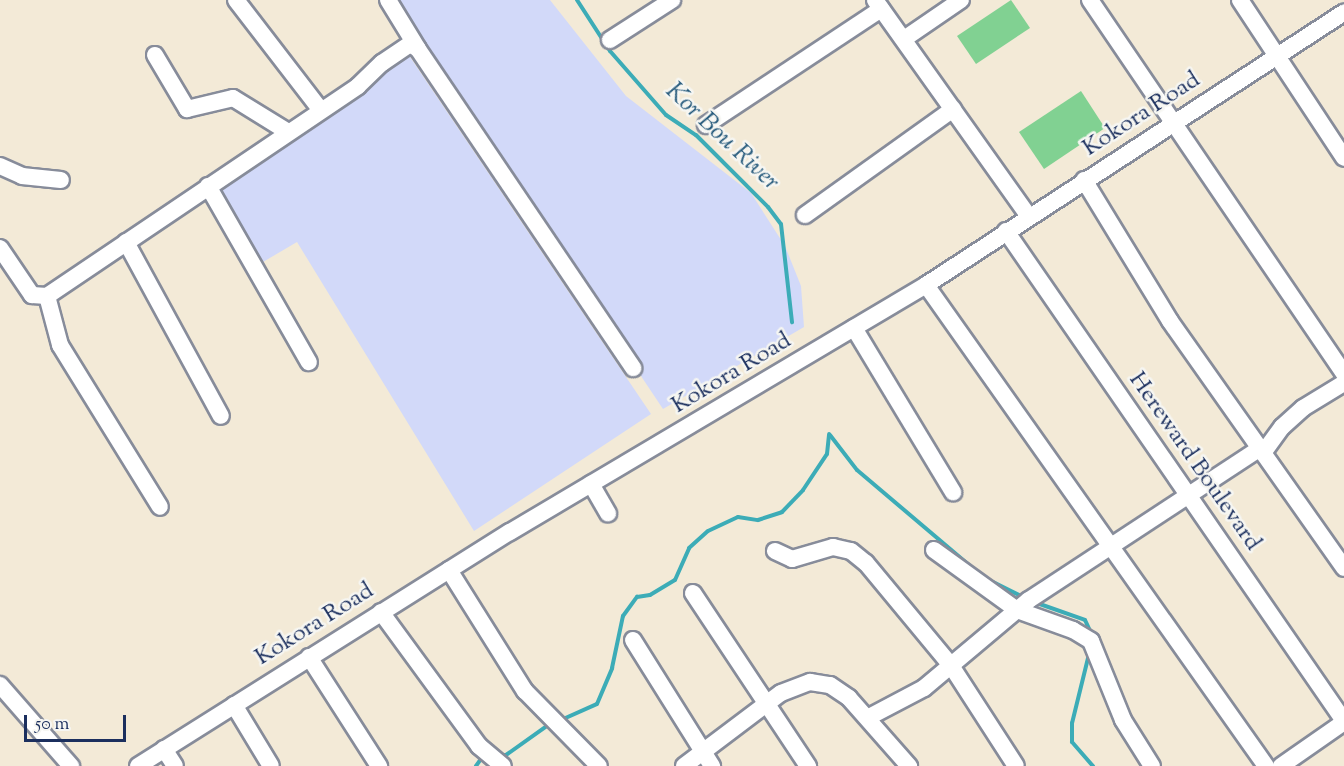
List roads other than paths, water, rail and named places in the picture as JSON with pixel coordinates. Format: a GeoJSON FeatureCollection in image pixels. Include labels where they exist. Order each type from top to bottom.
{"type":"FeatureCollection","features":[{"type":"Feature","properties":{"kind":"street"},"geometry":{"type":"LineString","coordinates":[[236,0],[320,109]]}},
{"type":"Feature","properties":{"kind":"street"},"geometry":{"type":"LineString","coordinates":[[388,0],[418,49],[633,368]]}},
{"type":"Feature","properties":{"kind":"street"},"geometry":{"type":"LineString","coordinates":[[610,40],[672,0]]}},
{"type":"Feature","properties":{"kind":"street"},"geometry":{"type":"LineString","coordinates":[[904,39],[961,0]]}},
{"type":"Feature","properties":{"kind":"street"},"geometry":{"type":"LineString","coordinates":[[1090,0],[1344,374]]}},
{"type":"Feature","properties":{"kind":"street"},"geometry":{"type":"LineString","coordinates":[[1239,0],[1344,158]]}},
{"type":"Feature","properties":{"kind":"street"},"geometry":{"type":"LineString","coordinates":[[706,125],[878,5],[1028,215]]}},
{"type":"Feature","properties":{"kind":"street","name":"Kokora Road"},"geometry":{"type":"LineString","coordinates":[[138,766],[449,570],[926,285],[1028,215],[1344,12]]}},
{"type":"Feature","properties":{"kind":"street"},"geometry":{"type":"LineString","coordinates":[[0,249],[32,295],[46,296],[320,109],[358,86],[405,45],[418,49]]}},
{"type":"Feature","properties":{"kind":"street"},"geometry":{"type":"LineString","coordinates":[[155,55],[187,109],[233,98],[288,132]]}},
{"type":"Feature","properties":{"kind":"street"},"geometry":{"type":"LineString","coordinates":[[805,215],[953,109]]}},
{"type":"Feature","properties":{"kind":"street"},"geometry":{"type":"LineString","coordinates":[[0,166],[22,176],[61,180]]}},
{"type":"Feature","properties":{"kind":"street"},"geometry":{"type":"LineString","coordinates":[[1084,180],[1148,289],[1344,568]]}},
{"type":"Feature","properties":{"kind":"street"},"geometry":{"type":"LineString","coordinates":[[208,186],[309,362]]}},
{"type":"Feature","properties":{"kind":"street","name":"Hereward Boulevard"},"geometry":{"type":"LineString","coordinates":[[1006,231],[1344,721]]}},
{"type":"Feature","properties":{"kind":"street"},"geometry":{"type":"LineString","coordinates":[[126,242],[221,416]]}},
{"type":"Feature","properties":{"kind":"street"},"geometry":{"type":"LineString","coordinates":[[926,285],[1266,766]]}},
{"type":"Feature","properties":{"kind":"street"},"geometry":{"type":"LineString","coordinates":[[46,296],[60,345],[160,507]]}},
{"type":"Feature","properties":{"kind":"street"},"geometry":{"type":"LineString","coordinates":[[854,328],[953,492]]}},
{"type":"Feature","properties":{"kind":"street"},"geometry":{"type":"LineString","coordinates":[[869,717],[924,688],[1017,610],[1188,496],[1261,451],[1303,408],[1344,383]]}},
{"type":"Feature","properties":{"kind":"street"},"geometry":{"type":"LineString","coordinates":[[591,484],[608,514]]}},
{"type":"Feature","properties":{"kind":"street"},"geometry":{"type":"LineString","coordinates":[[775,550],[789,559],[833,547],[851,551],[874,572],[950,664],[1016,766]]}},
{"type":"Feature","properties":{"kind":"street"},"geometry":{"type":"LineString","coordinates":[[934,550],[1017,610],[1073,630],[1091,641],[1123,720],[1152,766]]}},
{"type":"Feature","properties":{"kind":"street"},"geometry":{"type":"LineString","coordinates":[[449,570],[535,704],[599,766]]}},
{"type":"Feature","properties":{"kind":"street"},"geometry":{"type":"LineString","coordinates":[[693,593],[808,766]]}},
{"type":"Feature","properties":{"kind":"street"},"geometry":{"type":"LineString","coordinates":[[381,612],[480,746],[503,766]]}},
{"type":"Feature","properties":{"kind":"street"},"geometry":{"type":"LineString","coordinates":[[633,640],[708,760]]}},
{"type":"Feature","properties":{"kind":"street"},"geometry":{"type":"LineString","coordinates":[[309,657],[379,766]]}},
{"type":"Feature","properties":{"kind":"street"},"geometry":{"type":"LineString","coordinates":[[684,766],[708,760],[766,704],[781,693],[810,682],[830,684],[869,717],[909,766]]}},
{"type":"Feature","properties":{"kind":"street"},"geometry":{"type":"LineString","coordinates":[[0,685],[71,766]]}},
{"type":"Feature","properties":{"kind":"street"},"geometry":{"type":"LineString","coordinates":[[234,705],[271,766]]}},
{"type":"Feature","properties":{"kind":"street"},"geometry":{"type":"LineString","coordinates":[[1281,766],[1344,721]]}},
{"type":"Feature","properties":{"kind":"street"},"geometry":{"type":"LineString","coordinates":[[164,749],[175,766]]}},
{"type":"Feature","properties":{"kind":"waterway","name":"Kor Bou River"},"geometry":{"type":"LineString","coordinates":[[577,0],[610,51],[666,115],[696,135],[768,207],[781,224],[792,322]]}},
{"type":"Feature","properties":{"kind":"waterway"},"geometry":{"type":"LineString","coordinates":[[561,720],[597,704],[612,668],[623,616],[637,597],[650,595],[675,580],[689,548],[708,531],[738,517],[758,520],[782,512],[803,490],[827,454],[829,434]]}},
{"type":"Feature","properties":{"kind":"waterway"},"geometry":{"type":"LineString","coordinates":[[830,435],[857,470],[975,570]]}},
{"type":"Feature","properties":{"kind":"waterway"},"geometry":{"type":"LineString","coordinates":[[989,580],[1025,598]]}},
{"type":"Feature","properties":{"kind":"waterway"},"geometry":{"type":"LineString","coordinates":[[1034,602],[1085,620],[1092,635]]}},
{"type":"Feature","properties":{"kind":"waterway"},"geometry":{"type":"LineString","coordinates":[[1089,654],[1072,723],[1072,742],[1093,766]]}},
{"type":"Feature","properties":{"kind":"waterway"},"geometry":{"type":"LineString","coordinates":[[500,755],[506,755],[551,723]]}},
{"type":"Feature","properties":{"kind":"waterway"},"geometry":{"type":"LineString","coordinates":[[476,766],[483,756]]}}]}
